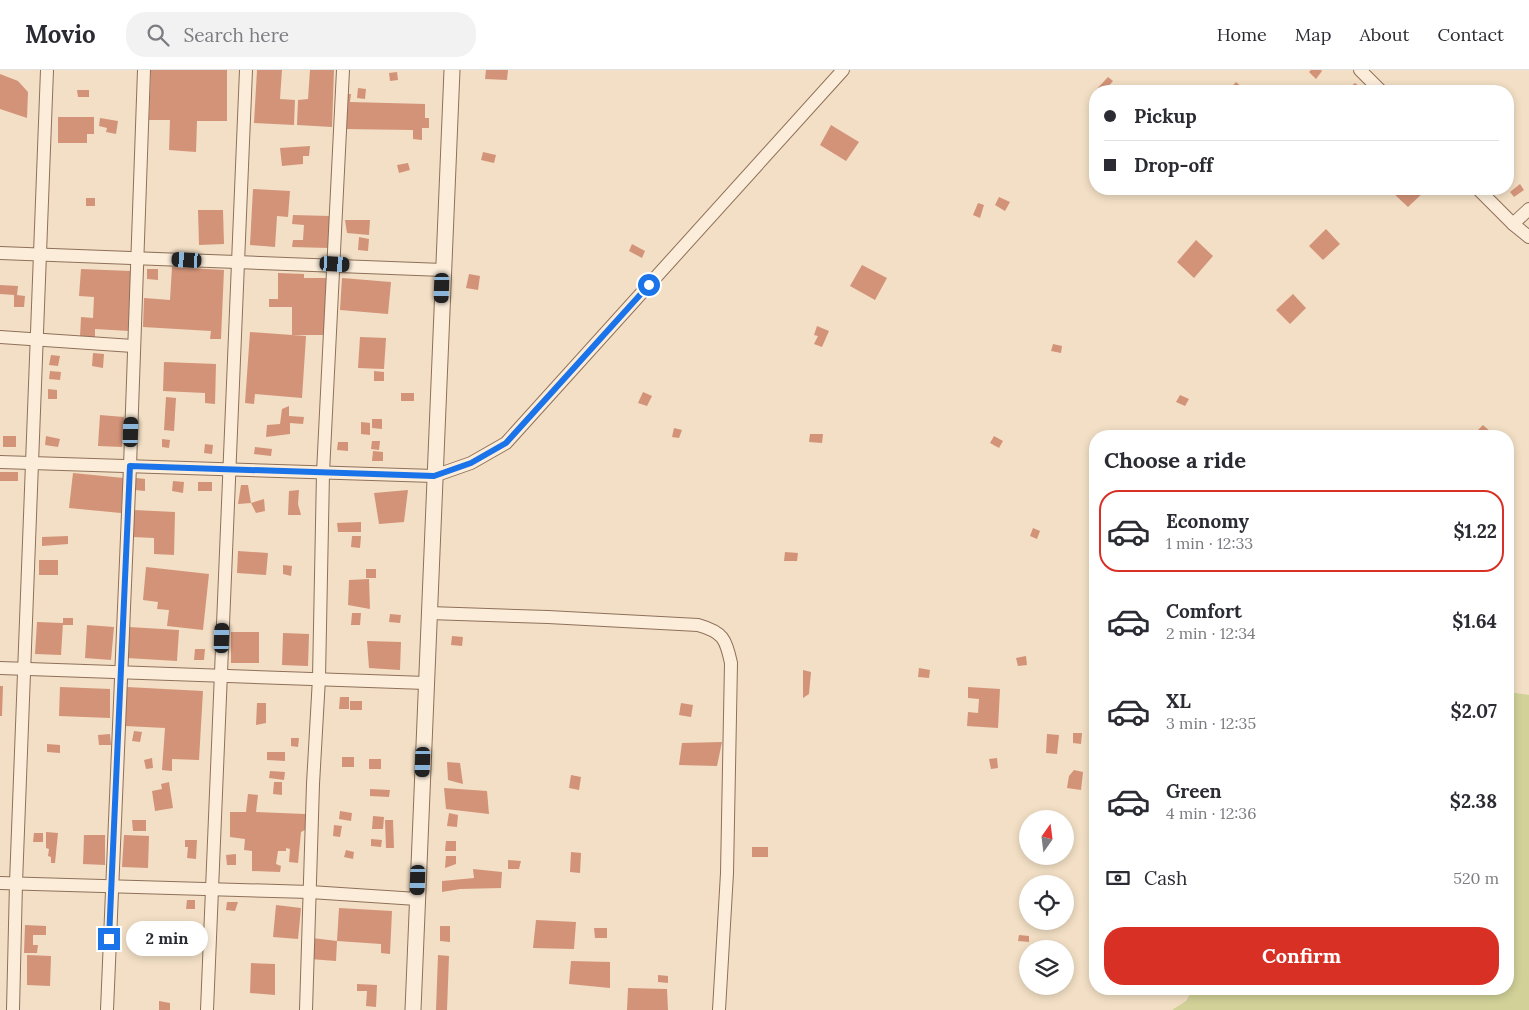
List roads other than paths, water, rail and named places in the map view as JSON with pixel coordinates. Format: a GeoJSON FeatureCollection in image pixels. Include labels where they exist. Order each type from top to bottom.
{"type":"FeatureCollection","features":[{"type":"Feature","properties":{"kind":"street"},"geometry":{"type":"LineString","coordinates":[[13,1010],[16,883],[47,70]]}},
{"type":"Feature","properties":{"kind":"street"},"geometry":{"type":"LineString","coordinates":[[107,1010],[130,466],[144,70]]}},
{"type":"Feature","properties":{"kind":"street"},"geometry":{"type":"LineString","coordinates":[[207,1010],[246,70]]}},
{"type":"Feature","properties":{"kind":"street"},"geometry":{"type":"LineString","coordinates":[[306,1010],[313,784],[319,678],[323,473],[344,70]]}},
{"type":"Feature","properties":{"kind":"street"},"geometry":{"type":"LineString","coordinates":[[412,1010],[452,70]]}},
{"type":"Feature","properties":{"kind":"street"},"geometry":{"type":"LineString","coordinates":[[0,462],[434,476],[471,463],[506,443],[843,70]]}},
{"type":"Feature","properties":{"kind":"street"},"geometry":{"type":"LineString","coordinates":[[1360,70],[1375,85]]}},
{"type":"Feature","properties":{"kind":"street"},"geometry":{"type":"LineString","coordinates":[[1484,195],[1529,237]]}},
{"type":"Feature","properties":{"kind":"street"},"geometry":{"type":"LineString","coordinates":[[1513,224],[1529,209]]}},
{"type":"Feature","properties":{"kind":"street"},"geometry":{"type":"LineString","coordinates":[[0,252],[335,264],[443,270]]}},
{"type":"Feature","properties":{"kind":"street"},"geometry":{"type":"LineString","coordinates":[[0,337],[133,346]]}},
{"type":"Feature","properties":{"kind":"street"},"geometry":{"type":"LineString","coordinates":[[429,613],[698,625],[713,629],[721,634],[727,643],[731,663],[727,873],[720,1010]]}},
{"type":"Feature","properties":{"kind":"street"},"geometry":{"type":"LineString","coordinates":[[0,668],[426,683]]}},
{"type":"Feature","properties":{"kind":"street"},"geometry":{"type":"LineString","coordinates":[[0,883],[310,892],[417,899]]}}]}
